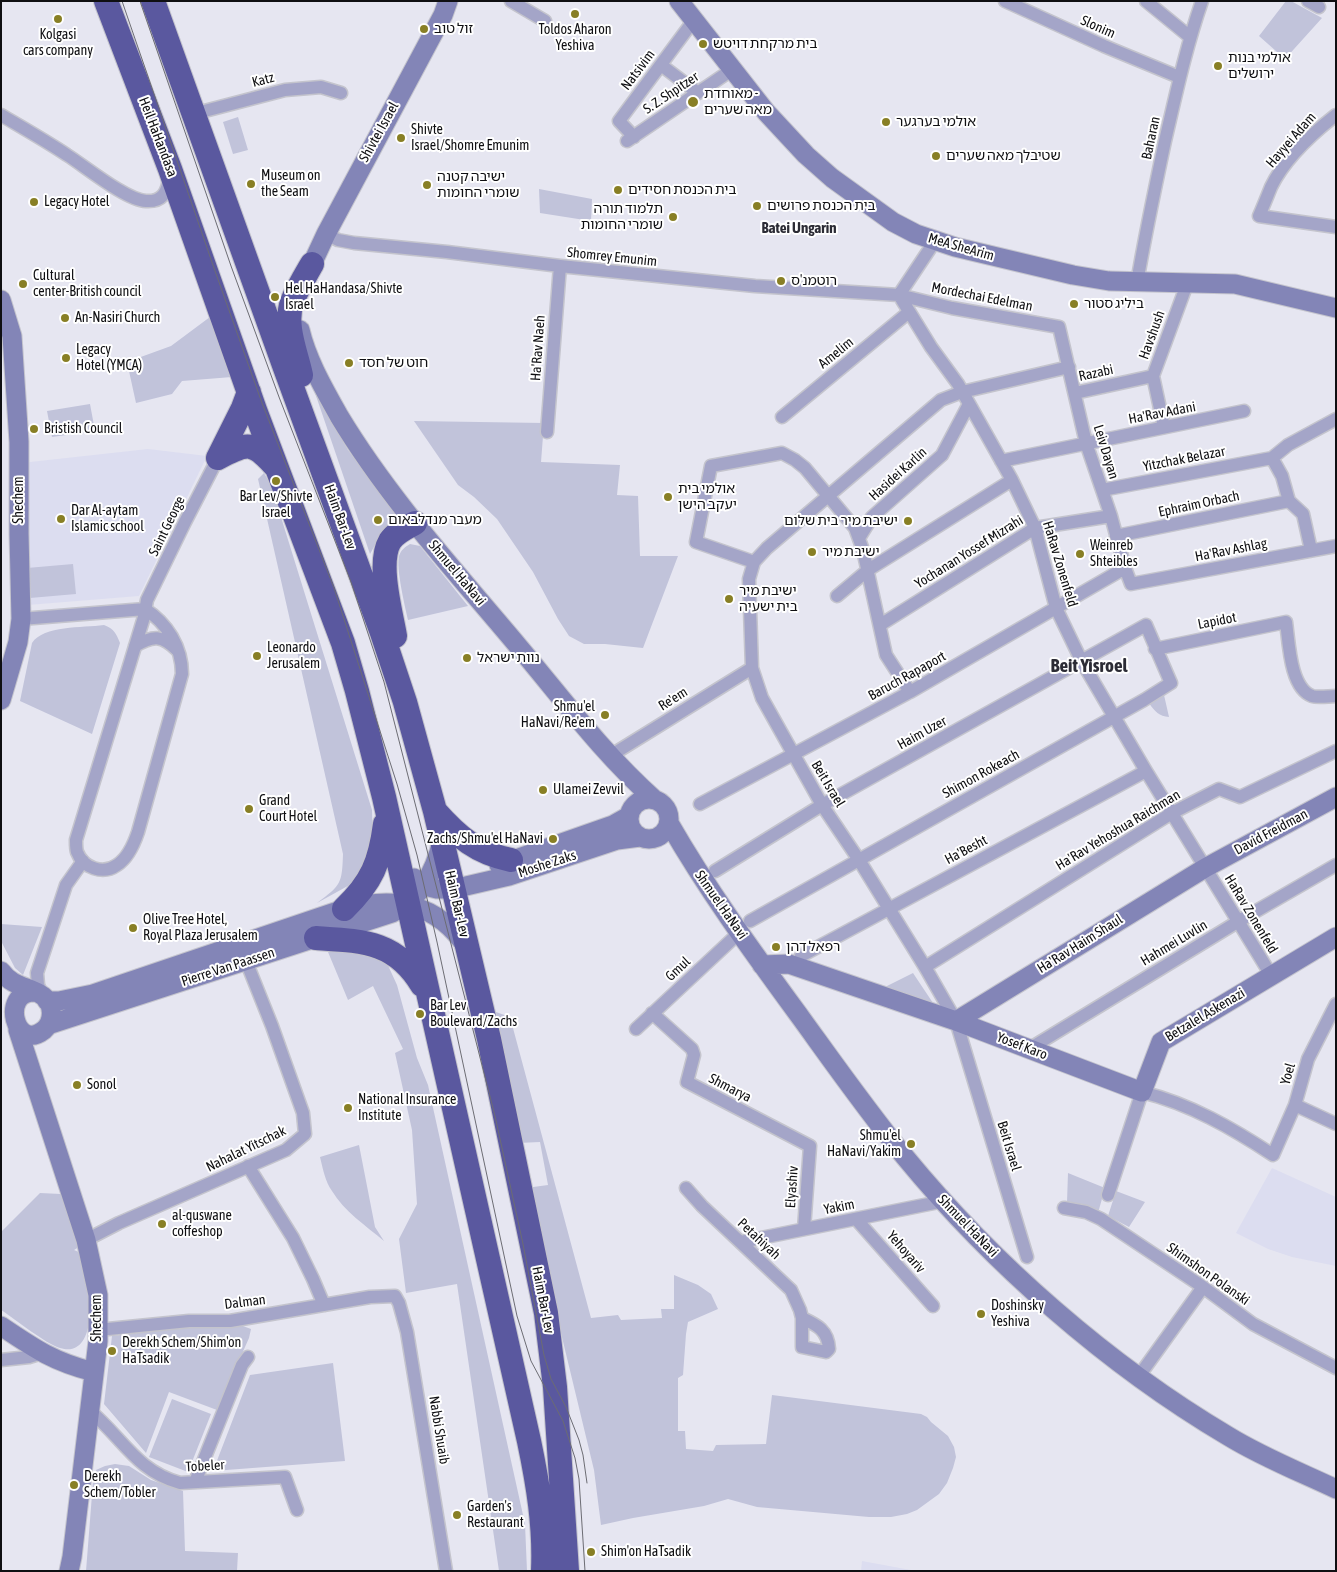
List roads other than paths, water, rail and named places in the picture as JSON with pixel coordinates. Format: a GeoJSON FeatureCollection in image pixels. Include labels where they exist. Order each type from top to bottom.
{"type":"FeatureCollection","features":[{"type":"Feature","properties":{"kind":"highway","name":"Heil HaHandasa"},"geometry":{"type":"LineString","coordinates":[[106,1],[170,169],[249,392]]}},
{"type":"Feature","properties":{"kind":"highway"},"geometry":{"type":"LineString","coordinates":[[154,1],[193,114]]}},
{"type":"Feature","properties":{"kind":"highway","name":"Haim Bar-Lev"},"geometry":{"type":"LineString","coordinates":[[193,114],[377,616],[405,702],[435,811],[501,1097],[550,1340],[555,1387],[567,1571]]}},
{"type":"Feature","properties":{"kind":"highway"},"geometry":{"type":"LineString","coordinates":[[312,264],[292,302],[290,331],[329,486]]}},
{"type":"Feature","properties":{"kind":"highway"},"geometry":{"type":"LineString","coordinates":[[218,458],[249,392]]}},
{"type":"Feature","properties":{"kind":"highway"},"geometry":{"type":"LineString","coordinates":[[249,392],[343,643],[357,691],[387,812],[532,1454],[542,1510],[544,1571]]}},
{"type":"Feature","properties":{"kind":"highway"},"geometry":{"type":"LineString","coordinates":[[218,458],[242,447],[253,447],[262,451],[278,470]]}},
{"type":"Feature","properties":{"kind":"highway"},"geometry":{"type":"LineString","coordinates":[[405,702],[386,580],[385,562],[386,551],[391,540],[400,531],[415,523]]}},
{"type":"Feature","properties":{"kind":"highway"},"geometry":{"type":"LineString","coordinates":[[435,811],[452,830],[475,847],[486,853],[511,860]]}},
{"type":"Feature","properties":{"kind":"highway"},"geometry":{"type":"LineString","coordinates":[[344,909],[362,889],[377,864],[382,847],[387,812]]}},
{"type":"Feature","properties":{"kind":"highway"},"geometry":{"type":"LineString","coordinates":[[316,938],[369,944],[389,950],[403,960],[415,974],[428,995]]}},
{"type":"Feature","properties":{"kind":"street","name":"Shivtei Israel"},"geometry":{"type":"LineString","coordinates":[[312,264],[448,1]]}},
{"type":"Feature","properties":{"kind":"street"},"geometry":{"type":"LineString","coordinates":[[511,1],[545,21]]}},
{"type":"Feature","properties":{"kind":"street","name":"MeA SheArim"},"geometry":{"type":"LineString","coordinates":[[679,1],[784,134],[814,164],[893,222],[916,234],[955,247],[1109,282],[1235,284],[1336,308]]}},
{"type":"Feature","properties":{"kind":"street","name":"Slonim"},"geometry":{"type":"LineString","coordinates":[[1005,1],[1104,46],[1179,77]]}},
{"type":"Feature","properties":{"kind":"street"},"geometry":{"type":"LineString","coordinates":[[1146,1],[1190,37]]}},
{"type":"Feature","properties":{"kind":"street","name":"Baharan"},"geometry":{"type":"LineString","coordinates":[[1137,283],[1145,233],[1179,77],[1202,1]]}},
{"type":"Feature","properties":{"kind":"street","name":"Natsivim"},"geometry":{"type":"LineString","coordinates":[[630,139],[619,120],[694,20]]}},
{"type":"Feature","properties":{"kind":"street"},"geometry":{"type":"LineString","coordinates":[[661,65],[698,93]]}},
{"type":"Feature","properties":{"kind":"street","name":"S. Z. Shpitzer"},"geometry":{"type":"LineString","coordinates":[[630,139],[732,69]]}},
{"type":"Feature","properties":{"kind":"street","name":"Katz"},"geometry":{"type":"LineString","coordinates":[[193,114],[285,90],[321,87],[341,93]]}},
{"type":"Feature","properties":{"kind":"street","name":"Hayyei Adam"},"geometry":{"type":"LineString","coordinates":[[1336,114],[1321,126],[1282,170],[1272,186],[1259,216],[1336,227]]}},
{"type":"Feature","properties":{"kind":"street"},"geometry":{"type":"LineString","coordinates":[[1,115],[131,197],[147,201],[162,196],[168,187],[170,169]]}},
{"type":"Feature","properties":{"kind":"street","name":"Shomrey Emunim"},"geometry":{"type":"LineString","coordinates":[[326,234],[338,240],[390,248],[448,252],[560,266],[754,286],[899,295]]}},
{"type":"Feature","properties":{"kind":"street"},"geometry":{"type":"LineString","coordinates":[[899,295],[935,241]]}},
{"type":"Feature","properties":{"kind":"street","name":"Shmuel HaNavi"},"geometry":{"type":"LineString","coordinates":[[312,264],[300,302],[300,331],[324,391],[359,449],[415,523],[610,756],[654,799]]}},
{"type":"Feature","properties":{"kind":"street","name":"Ha'Rav Naeh"},"geometry":{"type":"LineString","coordinates":[[547,432],[560,266]]}},
{"type":"Feature","properties":{"kind":"street","name":"Havshush"},"geometry":{"type":"LineString","coordinates":[[1164,427],[1153,376],[1187,284]]}},
{"type":"Feature","properties":{"kind":"street","name":"HaRav Zonenfeld"},"geometry":{"type":"LineString","coordinates":[[899,295],[931,347],[958,384],[1012,480],[1035,528],[1056,608],[1082,662],[1270,975]]}},
{"type":"Feature","properties":{"kind":"street","name":"Mordechai Edelman"},"geometry":{"type":"LineString","coordinates":[[899,295],[952,308],[1059,327]]}},
{"type":"Feature","properties":{"kind":"street","name":"Shechem"},"geometry":{"type":"LineString","coordinates":[[1,300],[12,336],[18,433],[21,620],[18,642],[1,700]]}},
{"type":"Feature","properties":{"kind":"street","name":"Amelim"},"geometry":{"type":"LineString","coordinates":[[782,417],[909,312]]}},
{"type":"Feature","properties":{"kind":"street","name":"Leiv Dayan"},"geometry":{"type":"LineString","coordinates":[[1059,327],[1086,443],[1111,516],[1131,584]]}},
{"type":"Feature","properties":{"kind":"street"},"geometry":{"type":"LineString","coordinates":[[910,692],[886,654],[864,550],[855,528],[828,496],[805,468],[782,453],[711,466],[696,542],[754,562],[767,548],[828,496],[941,400],[962,392],[1069,367]]}},
{"type":"Feature","properties":{"kind":"street","name":"Razabi"},"geometry":{"type":"LineString","coordinates":[[1075,393],[1153,376]]}},
{"type":"Feature","properties":{"kind":"street","name":"Hasidei Karlin"},"geometry":{"type":"LineString","coordinates":[[859,538],[872,517],[942,455],[969,404]]}},
{"type":"Feature","properties":{"kind":"street","name":"Ha'Rav Adani"},"geometry":{"type":"LineString","coordinates":[[1001,461],[1244,411]]}},
{"type":"Feature","properties":{"kind":"street"},"geometry":{"type":"LineString","coordinates":[[1311,550],[1303,514],[1289,501],[1282,476],[1272,458],[1288,445],[1336,418]]}},
{"type":"Feature","properties":{"kind":"street","name":"Saint George"},"geometry":{"type":"LineString","coordinates":[[83,861],[77,852],[76,840],[135,646],[147,600],[184,522],[218,458]]}},
{"type":"Feature","properties":{"kind":"street","name":"Yitzchak Belazar"},"geometry":{"type":"LineString","coordinates":[[1102,490],[1272,458]]}},
{"type":"Feature","properties":{"kind":"street"},"geometry":{"type":"LineString","coordinates":[[837,596],[868,570],[1012,480]]}},
{"type":"Feature","properties":{"kind":"street","name":"Ephraim Orbach"},"geometry":{"type":"LineString","coordinates":[[1116,536],[1289,501]]}},
{"type":"Feature","properties":{"kind":"street","name":"Yochanan Yossef Mizrahi"},"geometry":{"type":"LineString","coordinates":[[880,625],[1035,528],[1111,516]]}},
{"type":"Feature","properties":{"kind":"street","name":"Ha'Rav Ashlag"},"geometry":{"type":"LineString","coordinates":[[1131,584],[1336,546]]}},
{"type":"Feature","properties":{"kind":"street","name":"Beit Israel"},"geometry":{"type":"LineString","coordinates":[[754,562],[749,579],[752,668],[762,698],[822,805],[925,967],[956,1021],[1027,1257]]}},
{"type":"Feature","properties":{"kind":"street","name":"Baruch Rapaport"},"geometry":{"type":"LineString","coordinates":[[700,804],[910,692],[1125,568]]}},
{"type":"Feature","properties":{"kind":"street"},"geometry":{"type":"LineString","coordinates":[[21,620],[145,609],[154,614],[170,632],[182,663],[182,674],[134,844],[116,866],[105,870],[93,869],[83,861],[66,885],[36,973],[41,996],[52,1013],[43,1029],[24,1033],[14,1024],[11,1004],[15,999],[27,992],[41,996]]}},
{"type":"Feature","properties":{"kind":"street","name":"Lapidot"},"geometry":{"type":"LineString","coordinates":[[1155,649],[1286,622],[1295,678],[1300,687],[1313,696],[1336,696]]}},
{"type":"Feature","properties":{"kind":"street","name":"Haim Uzer"},"geometry":{"type":"LineString","coordinates":[[715,871],[822,805],[1146,625]]}},
{"type":"Feature","properties":{"kind":"street","name":"Shimon Rokeach"},"geometry":{"type":"LineString","coordinates":[[745,927],[858,860],[1115,716],[1171,682],[1146,625]]}},
{"type":"Feature","properties":{"kind":"street"},"geometry":{"type":"LineString","coordinates":[[135,646],[147,639],[155,638],[170,643],[179,652]]}},
{"type":"Feature","properties":{"kind":"street","name":"Re'em"},"geometry":{"type":"LineString","coordinates":[[610,756],[752,668]]}},
{"type":"Feature","properties":{"kind":"street","name":"Ha'Rav Yehoshua Raichman"},"geometry":{"type":"LineString","coordinates":[[925,967],[1172,813],[1219,789],[1240,797],[1336,751]]}},
{"type":"Feature","properties":{"kind":"street","name":"Shmuel HaNavi"},"geometry":{"type":"LineString","coordinates":[[610,756],[622,780],[630,812]]}},
{"type":"Feature","properties":{"kind":"street","name":"Ha'Besht"},"geometry":{"type":"LineString","coordinates":[[801,956],[1146,770]]}},
{"type":"Feature","properties":{"kind":"street","name":"David Freidman"},"geometry":{"type":"LineString","coordinates":[[1205,868],[1336,797]]}},
{"type":"Feature","properties":{"kind":"street"},"geometry":{"type":"LineString","coordinates":[[654,799],[660,802],[667,811],[668,823],[660,835],[645,838],[631,828],[630,812],[641,800],[654,799]]}},
{"type":"Feature","properties":{"kind":"street","name":"Moshe Zaks"},"geometry":{"type":"LineString","coordinates":[[415,941],[430,912],[453,889],[486,870],[511,860],[613,825],[630,812]]}},
{"type":"Feature","properties":{"kind":"street","name":"Shmuel HaNavi"},"geometry":{"type":"LineString","coordinates":[[668,823],[692,864]]}},
{"type":"Feature","properties":{"kind":"street","name":"Shmuel HaNavi"},"geometry":{"type":"LineString","coordinates":[[645,838],[661,840],[670,845],[692,864],[745,927],[762,965],[875,1120],[905,1158],[1005,1264],[1070,1324],[1180,1406],[1229,1437],[1336,1489]]}},
{"type":"Feature","properties":{"kind":"street","name":"Moshe Zaks"},"geometry":{"type":"LineString","coordinates":[[424,885],[437,889],[453,889],[509,876],[617,840],[645,838]]}},
{"type":"Feature","properties":{"kind":"street"},"geometry":{"type":"LineString","coordinates":[[407,904],[424,885],[442,841]]}},
{"type":"Feature","properties":{"kind":"street"},"geometry":{"type":"LineString","coordinates":[[397,859],[411,876],[424,885]]}},
{"type":"Feature","properties":{"kind":"street","name":"Hahmei Luvlin"},"geometry":{"type":"LineString","coordinates":[[1029,1049],[1239,921],[1336,865]]}},
{"type":"Feature","properties":{"kind":"street","name":"Ha'Rav Haim Shaul"},"geometry":{"type":"LineString","coordinates":[[956,1021],[1205,868]]}},
{"type":"Feature","properties":{"kind":"street","name":"Pierre Van Paassen"},"geometry":{"type":"LineString","coordinates":[[41,996],[59,1001],[93,994],[344,909],[371,904],[407,904],[430,912]]}},
{"type":"Feature","properties":{"kind":"street","name":"Pierre Van Paassen"},"geometry":{"type":"LineString","coordinates":[[43,1029],[392,913],[407,904]]}},
{"type":"Feature","properties":{"kind":"street"},"geometry":{"type":"LineString","coordinates":[[430,912],[454,932],[467,949]]}},
{"type":"Feature","properties":{"kind":"street","name":"Gmul"},"geometry":{"type":"LineString","coordinates":[[636,1029],[745,927]]}},
{"type":"Feature","properties":{"kind":"street","name":"Betzalel Askenazi"},"geometry":{"type":"LineString","coordinates":[[1108,1195],[1142,1092],[1161,1042],[1336,936]]}},
{"type":"Feature","properties":{"kind":"street","name":"Nahalat Yitschak"},"geometry":{"type":"LineString","coordinates":[[86,1240],[120,1222],[286,1150],[305,1134],[303,1113],[275,1034],[246,961]]}},
{"type":"Feature","properties":{"kind":"street","name":"Yosef Karo"},"geometry":{"type":"LineString","coordinates":[[762,965],[789,964],[956,1021],[1142,1092],[1161,1096],[1198,1111],[1273,1155]]}},
{"type":"Feature","properties":{"kind":"street"},"geometry":{"type":"LineString","coordinates":[[1,971],[22,988],[41,996]]}},
{"type":"Feature","properties":{"kind":"street","name":"Shechem"},"geometry":{"type":"LineString","coordinates":[[1,992],[37,1087],[86,1240],[98,1295],[98,1330],[94,1372],[71,1566]]}},
{"type":"Feature","properties":{"kind":"street","name":"Yoel"},"geometry":{"type":"LineString","coordinates":[[1273,1155],[1294,1105],[1308,1059],[1336,1004]]}},
{"type":"Feature","properties":{"kind":"street","name":"Shmarya"},"geometry":{"type":"LineString","coordinates":[[652,1013],[692,1049],[694,1055],[687,1082],[810,1146]]}},
{"type":"Feature","properties":{"kind":"street","name":"Shechem"},"geometry":{"type":"LineString","coordinates":[[37,1087],[36,1052],[43,1029]]}},
{"type":"Feature","properties":{"kind":"street"},"geometry":{"type":"LineString","coordinates":[[1294,1105],[1336,1124]]}},
{"type":"Feature","properties":{"kind":"street","name":"Elyashiv"},"geometry":{"type":"LineString","coordinates":[[804,1229],[810,1146]]}},
{"type":"Feature","properties":{"kind":"street"},"geometry":{"type":"LineString","coordinates":[[248,1166],[293,1238],[324,1305]]}},
{"type":"Feature","properties":{"kind":"street","name":"Petahiyah"},"geometry":{"type":"LineString","coordinates":[[686,1188],[702,1206],[791,1290],[802,1318]]}},
{"type":"Feature","properties":{"kind":"street","name":"Yakim"},"geometry":{"type":"LineString","coordinates":[[741,1242],[944,1201]]}},
{"type":"Feature","properties":{"kind":"street","name":"Shimshon Polanski"},"geometry":{"type":"LineString","coordinates":[[1064,1208],[1086,1212],[1100,1219],[1203,1287],[1253,1324],[1336,1368]]}},
{"type":"Feature","properties":{"kind":"street","name":"Yehoyariv"},"geometry":{"type":"LineString","coordinates":[[856,1219],[933,1306]]}},
{"type":"Feature","properties":{"kind":"street"},"geometry":{"type":"LineString","coordinates":[[1139,1376],[1203,1287]]}},
{"type":"Feature","properties":{"kind":"street","name":"Dalman"},"geometry":{"type":"LineString","coordinates":[[98,1330],[189,1321],[230,1321],[370,1297],[395,1296]]}},
{"type":"Feature","properties":{"kind":"street","name":"Nabbi Shuaib"},"geometry":{"type":"LineString","coordinates":[[395,1296],[399,1303],[407,1332],[446,1571]]}},
{"type":"Feature","properties":{"kind":"street"},"geometry":{"type":"LineString","coordinates":[[1,1326],[42,1353],[69,1366],[94,1372]]}},
{"type":"Feature","properties":{"kind":"street"},"geometry":{"type":"LineString","coordinates":[[1,1360],[29,1357],[42,1353]]}},
{"type":"Feature","properties":{"kind":"street"},"geometry":{"type":"LineString","coordinates":[[195,1482],[242,1365],[248,1357]]}},
{"type":"Feature","properties":{"kind":"street","name":"Tobeler"},"geometry":{"type":"LineString","coordinates":[[89,1410],[105,1423],[139,1463],[167,1479],[180,1483],[284,1477],[297,1510]]}},
{"type":"Feature","properties":{"kind":"tram line"},"geometry":{"type":"LineString","coordinates":[[122,1],[262,403],[334,588],[397,784],[417,855],[437,942],[517,1316],[531,1361],[563,1421],[575,1458],[579,1479],[585,1571]]}},
{"type":"Feature","properties":{"kind":"tram line"},"geometry":{"type":"LineString","coordinates":[[140,1],[231,266],[279,397],[351,582],[384,682],[495,1116],[523,1244],[544,1355],[551,1379],[566,1407],[579,1440],[587,1483]]}},
{"type":"Feature","properties":{"kind":"place","name":"Toldos Aharon Yeshiva"},"geometry":{"type":"Point","coordinates":[575,14]}},
{"type":"Feature","properties":{"kind":"place","name":"Kolgasi cars company"},"geometry":{"type":"Point","coordinates":[58,19]}},
{"type":"Feature","properties":{"kind":"place","name":"זול טוב"},"geometry":{"type":"Point","coordinates":[424,29]}},
{"type":"Feature","properties":{"kind":"place","name":"בית מרקחת דויטש"},"geometry":{"type":"Point","coordinates":[703,44]}},
{"type":"Feature","properties":{"kind":"place","name":"אולמי בנות ירושלים"},"geometry":{"type":"Point","coordinates":[1218,66]}},
{"type":"Feature","properties":{"kind":"place","name":"מאוחדת - מאה שערים"},"geometry":{"type":"Point","coordinates":[693,102]}},
{"type":"Feature","properties":{"kind":"place","name":"אולמי בערגער"},"geometry":{"type":"Point","coordinates":[886,122]}},
{"type":"Feature","properties":{"kind":"place","name":"Shivte Israel/Shomre Emunim"},"geometry":{"type":"Point","coordinates":[401,138]}},
{"type":"Feature","properties":{"kind":"place","name":"שטיבלך מאה שערים"},"geometry":{"type":"Point","coordinates":[936,156]}},
{"type":"Feature","properties":{"kind":"place","name":"Museum on the Seam"},"geometry":{"type":"Point","coordinates":[251,184]}},
{"type":"Feature","properties":{"kind":"place","name":"ישיבה קטנה שומרי החומות"},"geometry":{"type":"Point","coordinates":[427,185]}},
{"type":"Feature","properties":{"kind":"place","name":"בית הכנסת חסידים"},"geometry":{"type":"Point","coordinates":[618,190]}},
{"type":"Feature","properties":{"kind":"place","name":"Legacy Hotel"},"geometry":{"type":"Point","coordinates":[34,202]}},
{"type":"Feature","properties":{"kind":"place","name":"בית הכנסת פרושים"},"geometry":{"type":"Point","coordinates":[757,206]}},
{"type":"Feature","properties":{"kind":"place","name":"תלמוד תורה שומרי החומות"},"geometry":{"type":"Point","coordinates":[673,217]}},
{"type":"Feature","properties":{"kind":"place","name":"רוטמנ'ס"},"geometry":{"type":"Point","coordinates":[781,281]}},
{"type":"Feature","properties":{"kind":"place","name":"Cultural center-British council"},"geometry":{"type":"Point","coordinates":[23,284]}},
{"type":"Feature","properties":{"kind":"place","name":"Hel HaHandasa/Shivte Israel"},"geometry":{"type":"Point","coordinates":[275,297]}},
{"type":"Feature","properties":{"kind":"place","name":"ביליג סטור"},"geometry":{"type":"Point","coordinates":[1074,304]}},
{"type":"Feature","properties":{"kind":"place","name":"An-Nasiri Church"},"geometry":{"type":"Point","coordinates":[65,318]}},
{"type":"Feature","properties":{"kind":"place","name":"Legacy Hotel (YMCA)"},"geometry":{"type":"Point","coordinates":[66,358]}},
{"type":"Feature","properties":{"kind":"place","name":"חוט של חסד"},"geometry":{"type":"Point","coordinates":[349,363]}},
{"type":"Feature","properties":{"kind":"place","name":"Bristish Council"},"geometry":{"type":"Point","coordinates":[34,429]}},
{"type":"Feature","properties":{"kind":"place","name":"Bar Lev/Shivte Israel"},"geometry":{"type":"Point","coordinates":[276,481]}},
{"type":"Feature","properties":{"kind":"place","name":"אולמי בית יעקב הישן"},"geometry":{"type":"Point","coordinates":[668,497]}},
{"type":"Feature","properties":{"kind":"place","name":"Dar Al-aytam Islamic school"},"geometry":{"type":"Point","coordinates":[61,519]}},
{"type":"Feature","properties":{"kind":"place","name":"מעבר מנדלבאום"},"geometry":{"type":"Point","coordinates":[378,520]}},
{"type":"Feature","properties":{"kind":"place","name":"ישיבת מיר בית שלום"},"geometry":{"type":"Point","coordinates":[908,521]}},
{"type":"Feature","properties":{"kind":"place","name":"ישיבת מיר"},"geometry":{"type":"Point","coordinates":[812,552]}},
{"type":"Feature","properties":{"kind":"place","name":"Weinreb Shteibles"},"geometry":{"type":"Point","coordinates":[1080,554]}},
{"type":"Feature","properties":{"kind":"place","name":"ישיבת מיר בית ישעיה"},"geometry":{"type":"Point","coordinates":[729,599]}},
{"type":"Feature","properties":{"kind":"place","name":"Leonardo Jerusalem"},"geometry":{"type":"Point","coordinates":[257,656]}},
{"type":"Feature","properties":{"kind":"place","name":"נוות ישראל"},"geometry":{"type":"Point","coordinates":[467,658]}},
{"type":"Feature","properties":{"kind":"place","name":"Shmu'el HaNavi/Re'em"},"geometry":{"type":"Point","coordinates":[605,715]}},
{"type":"Feature","properties":{"kind":"place","name":"Ulamei Zevvil"},"geometry":{"type":"Point","coordinates":[543,790]}},
{"type":"Feature","properties":{"kind":"place","name":"Grand Court Hotel"},"geometry":{"type":"Point","coordinates":[249,809]}},
{"type":"Feature","properties":{"kind":"place","name":"Zachs/Shmu'el HaNavi"},"geometry":{"type":"Point","coordinates":[553,839]}},
{"type":"Feature","properties":{"kind":"place","name":"Olive Tree Hotel, Royal Plaza Jerusalem"},"geometry":{"type":"Point","coordinates":[133,928]}},
{"type":"Feature","properties":{"kind":"place","name":"רפאל דהן"},"geometry":{"type":"Point","coordinates":[776,947]}},
{"type":"Feature","properties":{"kind":"place","name":"Bar Lev Boulevard/Zachs"},"geometry":{"type":"Point","coordinates":[420,1014]}},
{"type":"Feature","properties":{"kind":"place","name":"Sonol"},"geometry":{"type":"Point","coordinates":[77,1085]}},
{"type":"Feature","properties":{"kind":"place","name":"National Insurance Institute"},"geometry":{"type":"Point","coordinates":[348,1108]}},
{"type":"Feature","properties":{"kind":"place","name":"Shmu'el HaNavi/Yakim"},"geometry":{"type":"Point","coordinates":[911,1144]}},
{"type":"Feature","properties":{"kind":"place","name":"al-quswane coffeshop"},"geometry":{"type":"Point","coordinates":[162,1224]}},
{"type":"Feature","properties":{"kind":"place","name":"Doshinsky Yeshiva"},"geometry":{"type":"Point","coordinates":[981,1314]}},
{"type":"Feature","properties":{"kind":"place","name":"Derekh Schem/Shim'on HaTsadik"},"geometry":{"type":"Point","coordinates":[112,1351]}},
{"type":"Feature","properties":{"kind":"place","name":"Derekh Schem/Tobler"},"geometry":{"type":"Point","coordinates":[74,1485]}},
{"type":"Feature","properties":{"kind":"place","name":"Garden's Restaurant"},"geometry":{"type":"Point","coordinates":[457,1515]}},
{"type":"Feature","properties":{"kind":"place","name":"Shim'on HaTsadik"},"geometry":{"type":"Point","coordinates":[591,1552]}},
{"type":"Feature","properties":{"kind":"district","name":"Batei Ungarin"},"geometry":{"type":"Point","coordinates":[799,228]}},
{"type":"Feature","properties":{"kind":"district","name":"Beit Yisroel"},"geometry":{"type":"Point","coordinates":[1089,666]}}]}
